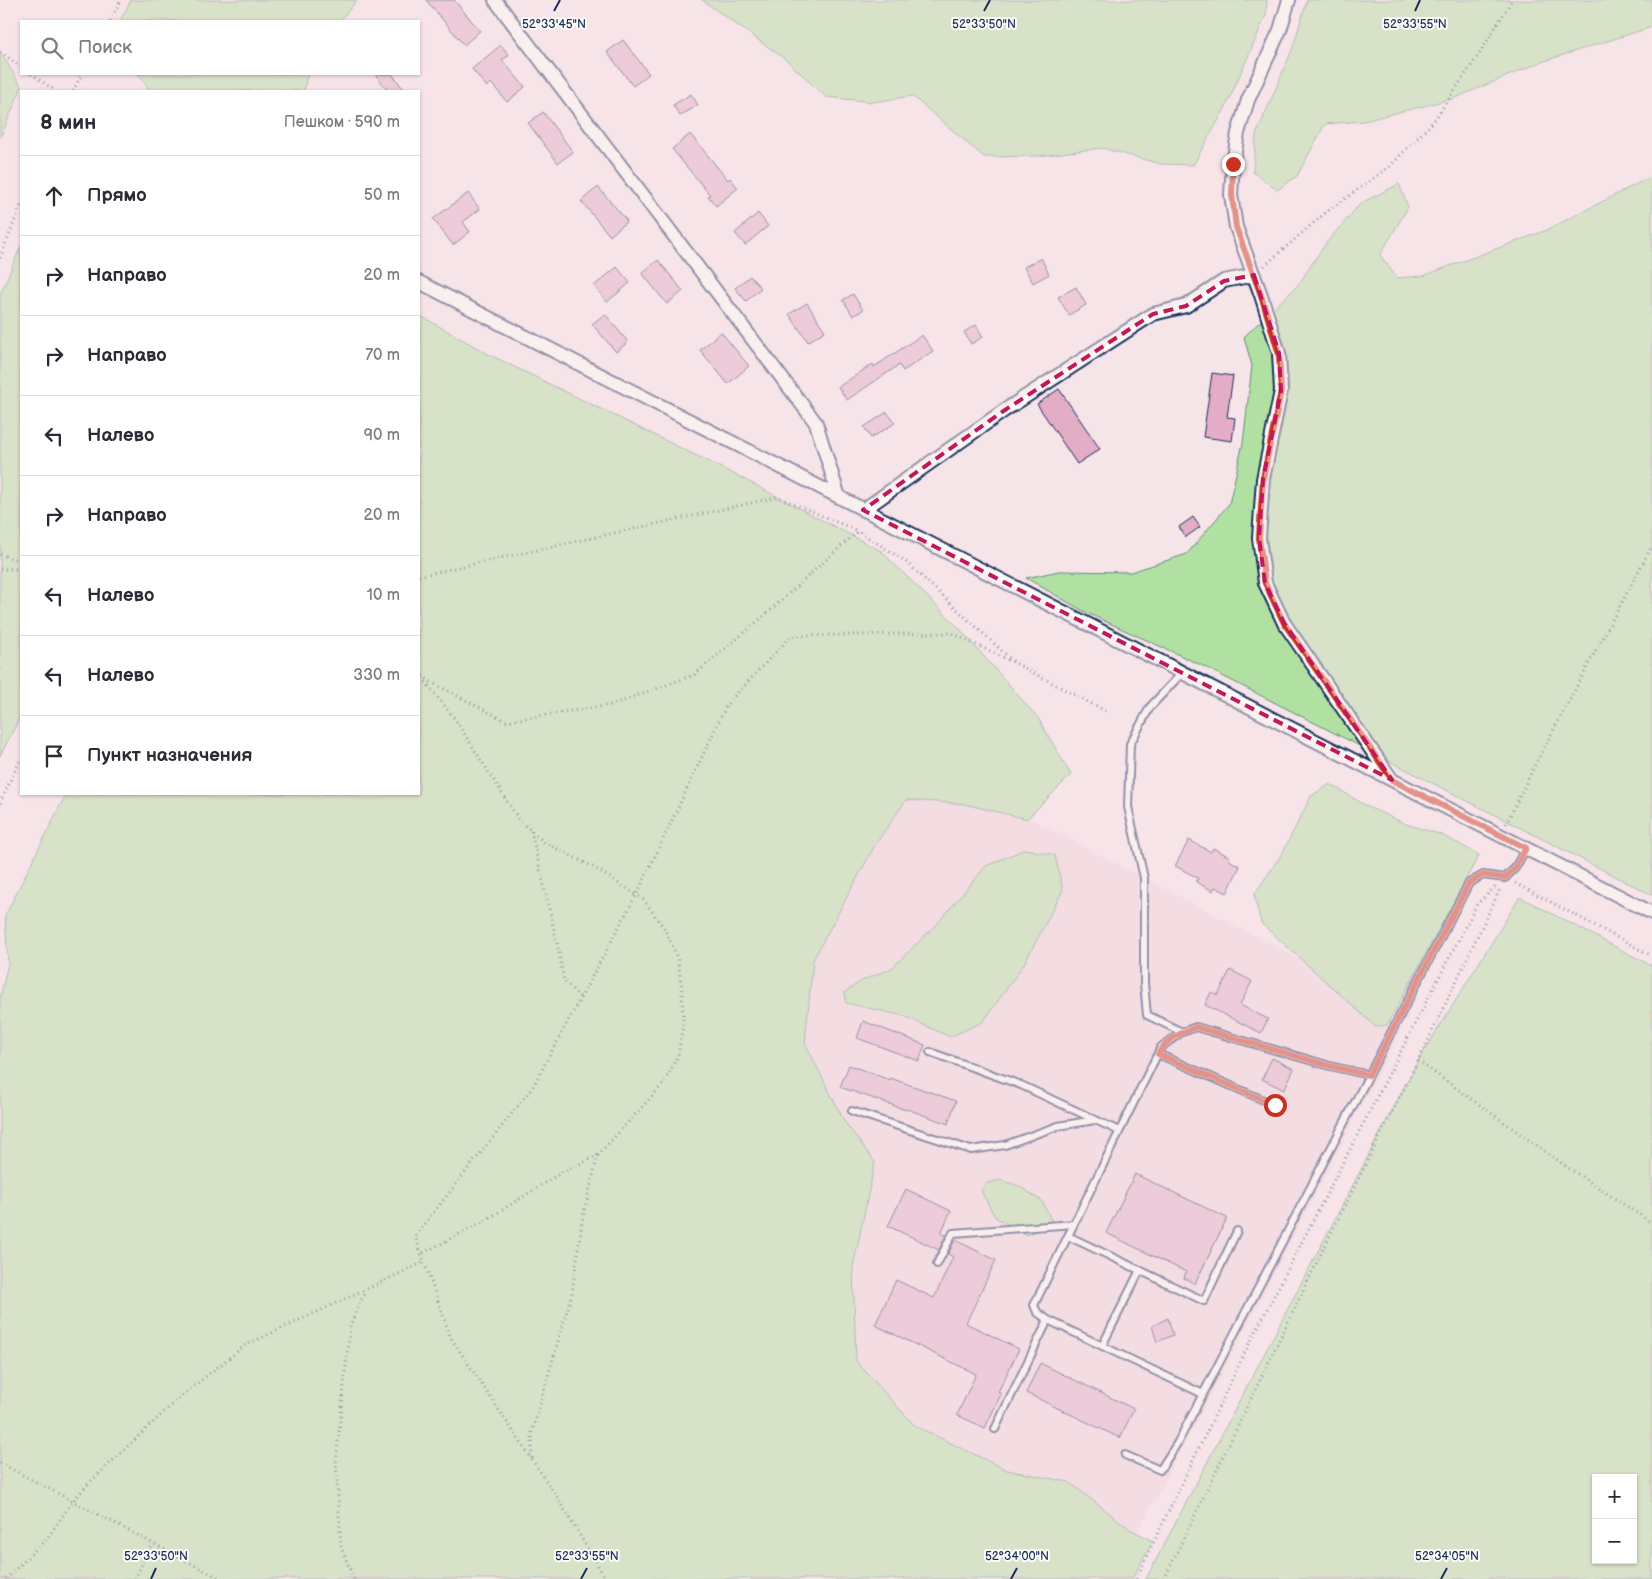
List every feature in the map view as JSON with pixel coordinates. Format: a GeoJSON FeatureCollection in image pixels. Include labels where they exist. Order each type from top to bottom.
{"type":"FeatureCollection","features":[{"type":"Feature","properties":{"kind":"street"},"geometry":{"type":"LineString","coordinates":[[495,0],[816,423],[839,497]]}},
{"type":"Feature","properties":{"kind":"street"},"geometry":{"type":"LineString","coordinates":[[1290,0],[1280,30],[1248,100],[1238,133],[1233,164],[1232,195],[1236,227],[1254,275],[1279,354],[1281,391],[1263,479],[1259,538],[1265,583],[1284,623],[1392,780]]}},
{"type":"Feature","properties":{"kind":"street"},"geometry":{"type":"LineString","coordinates":[[863,510],[1005,410],[1153,314],[1186,306],[1224,281],[1254,275]]}},
{"type":"Feature","properties":{"kind":"street"},"geometry":{"type":"LineString","coordinates":[[420,283],[1652,913]]}},
{"type":"Feature","properties":{"kind":"lane"},"geometry":{"type":"LineString","coordinates":[[1182,673],[1150,707],[1130,744],[1128,807],[1144,878],[1144,982],[1147,1015],[1182,1032]]}},
{"type":"Feature","properties":{"kind":"lane"},"geometry":{"type":"LineString","coordinates":[[1125,1455],[1160,1470],[1178,1442],[1469,883],[1483,875],[1505,878],[1515,868],[1526,848]]}},
{"type":"Feature","properties":{"kind":"lane"},"geometry":{"type":"LineString","coordinates":[[1203,1394],[1048,1320],[1037,1312],[1034,1305],[1161,1047],[1182,1032],[1196,1027],[1330,1066],[1369,1075]]}},
{"type":"Feature","properties":{"kind":"lane"},"geometry":{"type":"LineString","coordinates":[[930,1052],[1021,1085],[1119,1131]]}},
{"type":"Feature","properties":{"kind":"lane"},"geometry":{"type":"LineString","coordinates":[[1158,1054],[1275,1105]]}},
{"type":"Feature","properties":{"kind":"lane"},"geometry":{"type":"LineString","coordinates":[[852,1111],[970,1150],[1005,1145],[1058,1126],[1095,1120]]}},
{"type":"Feature","properties":{"kind":"lane"},"geometry":{"type":"LineString","coordinates":[[937,1264],[952,1233],[1074,1224]]}},
{"type":"Feature","properties":{"kind":"lane"},"geometry":{"type":"LineString","coordinates":[[1068,1236],[1204,1301],[1237,1231]]}},
{"type":"Feature","properties":{"kind":"lane"},"geometry":{"type":"LineString","coordinates":[[1102,1346],[1140,1270]]}},
{"type":"Feature","properties":{"kind":"lane"},"geometry":{"type":"LineString","coordinates":[[995,1429],[1048,1320]]}},
{"type":"Feature","properties":{"kind":"path"},"geometry":{"type":"LineString","coordinates":[[110,20],[120,0]]}},
{"type":"Feature","properties":{"kind":"path"},"geometry":{"type":"LineString","coordinates":[[1254,275],[1325,213],[1388,167],[1433,122],[1480,53],[1512,0]]}},
{"type":"Feature","properties":{"kind":"path"},"geometry":{"type":"LineString","coordinates":[[0,52],[20,66]]}},
{"type":"Feature","properties":{"kind":"path"},"geometry":{"type":"LineString","coordinates":[[32,75],[55,90]]}},
{"type":"Feature","properties":{"kind":"path"},"geometry":{"type":"LineString","coordinates":[[74,90],[82,75]]}},
{"type":"Feature","properties":{"kind":"path"},"geometry":{"type":"LineString","coordinates":[[0,258],[20,208]]}},
{"type":"Feature","properties":{"kind":"path"},"geometry":{"type":"LineString","coordinates":[[420,576],[778,498],[858,531],[905,562],[1015,663]]}},
{"type":"Feature","properties":{"kind":"path"},"geometry":{"type":"LineString","coordinates":[[420,674],[429,681],[506,721],[611,705],[694,675],[764,616],[858,531]]}},
{"type":"Feature","properties":{"kind":"path"},"geometry":{"type":"LineString","coordinates":[[1500,836],[1652,546]]}},
{"type":"Feature","properties":{"kind":"path"},"geometry":{"type":"LineString","coordinates":[[0,554],[20,562]]}},
{"type":"Feature","properties":{"kind":"path"},"geometry":{"type":"LineString","coordinates":[[0,569],[20,568]]}},
{"type":"Feature","properties":{"kind":"path"},"geometry":{"type":"LineString","coordinates":[[606,1579],[532,1460],[451,1338],[414,1236],[532,1088],[636,894],[727,704],[791,636],[952,633],[1015,663],[1105,711]]}},
{"type":"Feature","properties":{"kind":"path"},"geometry":{"type":"LineString","coordinates":[[420,674],[455,719],[519,820],[544,842],[593,867],[644,898],[665,929],[678,958],[682,992],[682,1024],[678,1055],[665,1082],[598,1155],[559,1174],[486,1220],[421,1254]]}},
{"type":"Feature","properties":{"kind":"path"},"geometry":{"type":"LineString","coordinates":[[0,803],[20,760]]}},
{"type":"Feature","properties":{"kind":"path"},"geometry":{"type":"LineString","coordinates":[[531,830],[564,981],[581,998]]}},
{"type":"Feature","properties":{"kind":"path"},"geometry":{"type":"LineString","coordinates":[[1505,878],[1652,956]]}},
{"type":"Feature","properties":{"kind":"path"},"geometry":{"type":"LineString","coordinates":[[1164,1579],[1331,1233],[1418,1061],[1505,878]]}},
{"type":"Feature","properties":{"kind":"path"},"geometry":{"type":"LineString","coordinates":[[1136,1579],[1247,1348],[1477,904],[1505,878]]}},
{"type":"Feature","properties":{"kind":"path"},"geometry":{"type":"LineString","coordinates":[[1418,1061],[1568,1167],[1652,1223]]}},
{"type":"Feature","properties":{"kind":"path"},"geometry":{"type":"LineString","coordinates":[[532,1460],[532,1432],[572,1293],[583,1216],[598,1155]]}},
{"type":"Feature","properties":{"kind":"path"},"geometry":{"type":"LineString","coordinates":[[6,1579],[48,1537],[73,1501],[87,1485],[180,1396],[244,1346],[424,1262]]}},
{"type":"Feature","properties":{"kind":"path"},"geometry":{"type":"LineString","coordinates":[[354,1579],[342,1547],[336,1462],[350,1326],[365,1290]]}},
{"type":"Feature","properties":{"kind":"path"},"geometry":{"type":"LineString","coordinates":[[0,1463],[221,1579]]}},
{"type":"Feature","properties":{"kind":"path"},"geometry":{"type":"LineString","coordinates":[[135,1579],[152,1543]]}},
{"type":"Feature","properties":{"kind":"highlighted area"},"geometry":{"type":"Polygon","coordinates":[[[1254,275],[1279,353],[1281,391],[1263,479],[1259,538],[1265,583],[1284,623],[1392,780],[863,510],[1005,410],[1153,314],[1186,306],[1224,281],[1254,275]]]}},
{"type":"Feature","properties":{"kind":"shaded area"},"geometry":{"type":"Polygon","coordinates":[[[916,759],[1408,1016],[1222,1374],[1112,1579],[559,1579],[505,1550],[916,759]]]}},
{"type":"Feature","properties":{"kind":"green space"},"geometry":{"type":"Polygon","coordinates":[[[131,0],[357,0],[341,20],[121,20],[131,0]]]}},
{"type":"Feature","properties":{"kind":"green space"},"geometry":{"type":"Polygon","coordinates":[[[702,0],[1267,0],[1266,15],[1226,107],[1193,165],[1161,164],[1102,148],[1038,156],[984,157],[912,96],[873,102],[826,97],[785,59],[702,0]]]}},
{"type":"Feature","properties":{"kind":"green space"},"geometry":{"type":"Polygon","coordinates":[[[1307,0],[1652,0],[1652,27],[1541,62],[1455,98],[1364,121],[1325,124],[1297,176],[1277,190],[1253,172],[1256,135],[1292,50],[1307,0]]]}},
{"type":"Feature","properties":{"kind":"green space"},"geometry":{"type":"Polygon","coordinates":[[[0,52],[22,87],[0,138],[0,52]]]}},
{"type":"Feature","properties":{"kind":"green space"},"geometry":{"type":"Polygon","coordinates":[[[139,75],[308,75],[304,90],[149,90],[139,75]]]}},
{"type":"Feature","properties":{"kind":"green space"},"geometry":{"type":"Polygon","coordinates":[[[1652,176],[1652,895],[1201,665],[1085,612],[1026,578],[1059,571],[1131,572],[1187,554],[1229,504],[1243,443],[1252,366],[1244,337],[1298,285],[1326,243],[1361,203],[1399,184],[1408,207],[1380,255],[1397,278],[1423,276],[1547,230],[1652,176]]]}},
{"type":"Feature","properties":{"kind":"green space"},"geometry":{"type":"Polygon","coordinates":[[[20,248],[20,717],[0,756],[0,295],[20,248]]]}},
{"type":"Feature","properties":{"kind":"green space"},"geometry":{"type":"Polygon","coordinates":[[[420,316],[490,355],[732,473],[881,551],[959,628],[1038,718],[1071,775],[1027,819],[964,804],[906,800],[875,845],[813,960],[805,1043],[844,1121],[875,1162],[853,1267],[856,1361],[915,1426],[1007,1470],[1069,1482],[1130,1529],[1153,1541],[1132,1579],[0,1579],[0,998],[8,964],[5,916],[66,795],[420,795],[420,316]]]}},
{"type":"Feature","properties":{"kind":"green space"},"geometry":{"type":"Polygon","coordinates":[[[1330,784],[1368,807],[1406,824],[1442,835],[1479,855],[1387,1025],[1376,1027],[1261,923],[1254,895],[1283,852],[1311,796],[1330,784]]]}},
{"type":"Feature","properties":{"kind":"green space"},"geometry":{"type":"Polygon","coordinates":[[[1025,849],[1055,855],[1063,890],[1024,964],[983,1022],[950,1037],[904,1016],[846,1003],[845,992],[861,981],[892,968],[937,924],[986,866],[1025,849]]]}},
{"type":"Feature","properties":{"kind":"green space"},"geometry":{"type":"Polygon","coordinates":[[[1520,897],[1652,966],[1652,1579],[1146,1579],[1418,1061],[1520,897]]]}},
{"type":"Feature","properties":{"kind":"green space"},"geometry":{"type":"Polygon","coordinates":[[[1000,1180],[1019,1186],[1042,1201],[1052,1222],[1027,1235],[995,1217],[981,1191],[987,1183],[1000,1180]]]}},
{"type":"Feature","properties":{"kind":"building"},"geometry":{"type":"Polygon","coordinates":[[[426,0],[454,0],[480,31],[464,45],[426,0]]]}},
{"type":"Feature","properties":{"kind":"building"},"geometry":{"type":"Polygon","coordinates":[[[623,40],[649,74],[633,86],[607,52],[623,40]]]}},
{"type":"Feature","properties":{"kind":"building"},"geometry":{"type":"Polygon","coordinates":[[[501,45],[509,55],[502,60],[525,87],[507,102],[491,83],[487,87],[472,69],[501,45]]]}},
{"type":"Feature","properties":{"kind":"building"},"geometry":{"type":"Polygon","coordinates":[[[376,75],[393,75],[404,90],[387,90],[376,75]]]}},
{"type":"Feature","properties":{"kind":"building"},"geometry":{"type":"Polygon","coordinates":[[[691,94],[698,105],[680,116],[673,105],[691,94]]]}},
{"type":"Feature","properties":{"kind":"building"},"geometry":{"type":"Polygon","coordinates":[[[543,112],[573,152],[558,163],[528,123],[543,112]]]}},
{"type":"Feature","properties":{"kind":"building"},"geometry":{"type":"Polygon","coordinates":[[[690,134],[728,180],[730,178],[738,188],[716,206],[708,196],[710,195],[672,149],[690,134]]]}},
{"type":"Feature","properties":{"kind":"building"},"geometry":{"type":"Polygon","coordinates":[[[598,187],[627,221],[610,236],[581,201],[598,187]]]}},
{"type":"Feature","properties":{"kind":"building"},"geometry":{"type":"Polygon","coordinates":[[[468,193],[480,209],[463,222],[470,232],[453,245],[433,219],[468,193]]]}},
{"type":"Feature","properties":{"kind":"building"},"geometry":{"type":"Polygon","coordinates":[[[758,213],[768,226],[745,245],[735,233],[758,213]]]}},
{"type":"Feature","properties":{"kind":"building"},"geometry":{"type":"Polygon","coordinates":[[[1041,258],[1049,274],[1033,283],[1024,267],[1041,258]]]}},
{"type":"Feature","properties":{"kind":"building"},"geometry":{"type":"Polygon","coordinates":[[[658,260],[683,291],[667,304],[642,273],[658,260]]]}},
{"type":"Feature","properties":{"kind":"building"},"geometry":{"type":"Polygon","coordinates":[[[617,267],[630,283],[607,302],[594,286],[617,267]]]}},
{"type":"Feature","properties":{"kind":"building"},"geometry":{"type":"Polygon","coordinates":[[[750,276],[761,288],[746,301],[735,288],[750,276]]]}},
{"type":"Feature","properties":{"kind":"building"},"geometry":{"type":"Polygon","coordinates":[[[1076,287],[1086,305],[1069,315],[1058,297],[1076,287]]]}},
{"type":"Feature","properties":{"kind":"building"},"geometry":{"type":"Polygon","coordinates":[[[853,294],[863,310],[853,316],[843,300],[853,294]]]}},
{"type":"Feature","properties":{"kind":"building"},"geometry":{"type":"Polygon","coordinates":[[[807,303],[825,331],[808,342],[789,314],[807,303]]]}},
{"type":"Feature","properties":{"kind":"building"},"geometry":{"type":"Polygon","coordinates":[[[605,314],[628,342],[616,352],[592,324],[605,314]]]}},
{"type":"Feature","properties":{"kind":"building"},"geometry":{"type":"Polygon","coordinates":[[[976,325],[983,337],[971,344],[964,332],[976,325]]]}},
{"type":"Feature","properties":{"kind":"building"},"geometry":{"type":"Polygon","coordinates":[[[721,332],[749,366],[728,384],[700,350],[721,332]]]}},
{"type":"Feature","properties":{"kind":"building"},"geometry":{"type":"Polygon","coordinates":[[[922,335],[933,351],[903,371],[899,365],[847,400],[838,387],[873,364],[874,367],[922,335]]]}},
{"type":"Feature","properties":{"kind":"building"},"geometry":{"type":"Polygon","coordinates":[[[1212,373],[1233,376],[1227,417],[1235,418],[1232,441],[1203,437],[1212,373]]]}},
{"type":"Feature","properties":{"kind":"building"},"geometry":{"type":"Polygon","coordinates":[[[1059,389],[1100,449],[1077,464],[1037,404],[1059,389]]]}},
{"type":"Feature","properties":{"kind":"building"},"geometry":{"type":"Polygon","coordinates":[[[887,412],[895,423],[871,438],[864,427],[887,412]]]}},
{"type":"Feature","properties":{"kind":"building"},"geometry":{"type":"Polygon","coordinates":[[[1193,517],[1200,527],[1186,537],[1179,527],[1193,517]]]}},
{"type":"Feature","properties":{"kind":"building"},"geometry":{"type":"Polygon","coordinates":[[[1189,840],[1211,852],[1213,848],[1230,857],[1229,860],[1240,866],[1227,893],[1215,887],[1213,891],[1196,882],[1198,878],[1175,866],[1189,840]]]}},
{"type":"Feature","properties":{"kind":"building"},"geometry":{"type":"Polygon","coordinates":[[[1230,970],[1252,981],[1240,1005],[1268,1019],[1261,1033],[1205,1005],[1211,992],[1218,995],[1230,970]]]}},
{"type":"Feature","properties":{"kind":"building"},"geometry":{"type":"Polygon","coordinates":[[[863,1021],[925,1045],[919,1061],[857,1038],[863,1021]]]}},
{"type":"Feature","properties":{"kind":"building"},"geometry":{"type":"Polygon","coordinates":[[[1272,1058],[1294,1069],[1284,1090],[1262,1079],[1272,1058]]]}},
{"type":"Feature","properties":{"kind":"building"},"geometry":{"type":"Polygon","coordinates":[[[849,1065],[956,1101],[948,1124],[840,1087],[849,1065]]]}},
{"type":"Feature","properties":{"kind":"building"},"geometry":{"type":"Polygon","coordinates":[[[1135,1174],[1227,1218],[1195,1284],[1184,1278],[1186,1272],[1106,1233],[1135,1174]]]}},
{"type":"Feature","properties":{"kind":"building"},"geometry":{"type":"Polygon","coordinates":[[[906,1189],[951,1211],[941,1233],[946,1235],[939,1250],[888,1226],[906,1189]]]}},
{"type":"Feature","properties":{"kind":"building"},"geometry":{"type":"Polygon","coordinates":[[[955,1240],[996,1260],[966,1323],[1019,1349],[998,1392],[1001,1394],[985,1428],[957,1415],[976,1374],[875,1325],[896,1280],[934,1298],[953,1257],[948,1254],[955,1240]]]}},
{"type":"Feature","properties":{"kind":"building"},"geometry":{"type":"Polygon","coordinates":[[[1168,1318],[1173,1335],[1157,1342],[1152,1326],[1168,1318]]]}},
{"type":"Feature","properties":{"kind":"building"},"geometry":{"type":"Polygon","coordinates":[[[1040,1363],[1134,1409],[1120,1438],[1026,1393],[1040,1363]]]}},
{"type":"Feature","properties":{"kind":"route"},"geometry":{"type":"LineString","coordinates":[[1233,164],[1232,195],[1236,227],[1261,295],[1279,354],[1281,391],[1263,479],[1259,538],[1265,583],[1284,623],[1392,780],[1526,848],[1515,868],[1505,878],[1483,875],[1469,883],[1369,1075],[1330,1066],[1196,1027],[1182,1032],[1161,1047],[1158,1054],[1275,1105]]}}]}
